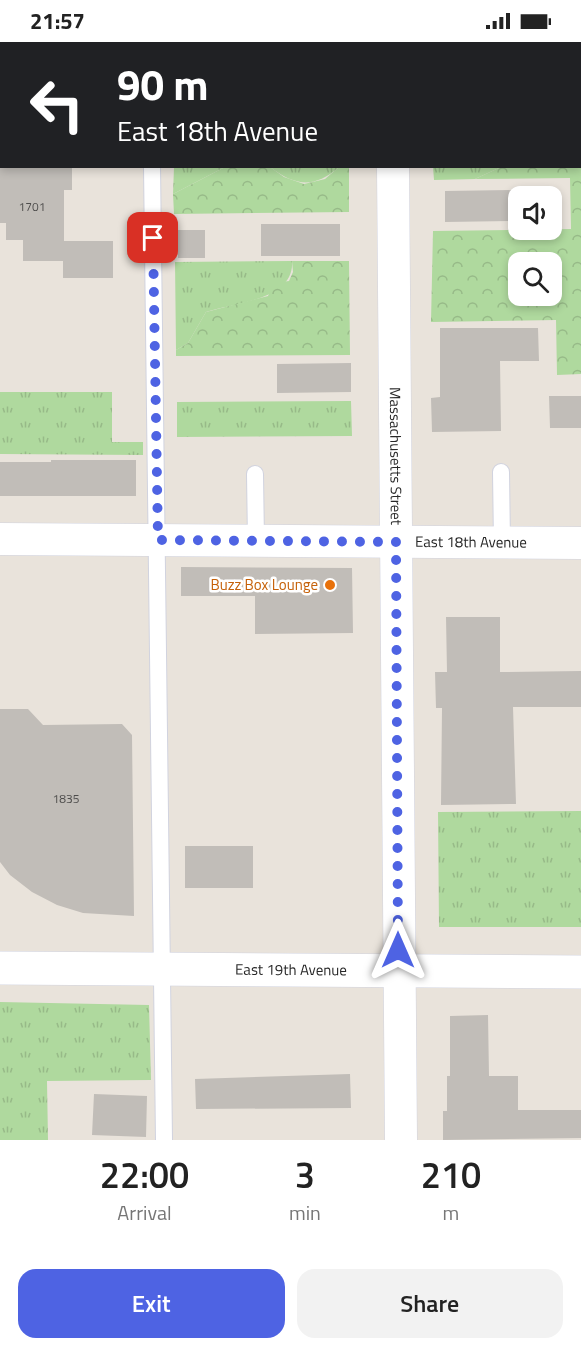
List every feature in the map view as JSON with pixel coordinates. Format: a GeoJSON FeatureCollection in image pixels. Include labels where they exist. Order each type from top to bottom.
{"type":"FeatureCollection","features":[{"type":"Feature","properties":{"kind":"street","name":"Massachusetts Street"},"geometry":{"type":"LineString","coordinates":[[393,168],[401,1140]]}},
{"type":"Feature","properties":{"kind":"street","name":"East 18th Avenue"},"geometry":{"type":"LineString","coordinates":[[0,539],[581,543]]}},
{"type":"Feature","properties":{"kind":"street","name":"East 19th Avenue"},"geometry":{"type":"LineString","coordinates":[[0,968],[581,972]]}},
{"type":"Feature","properties":{"kind":"lane"},"geometry":{"type":"LineString","coordinates":[[152,168],[164,1140]]}},
{"type":"Feature","properties":{"kind":"lane"},"geometry":{"type":"LineString","coordinates":[[501,472],[502,543]]}},
{"type":"Feature","properties":{"kind":"lane"},"geometry":{"type":"LineString","coordinates":[[255,474],[256,541]]}},
{"type":"Feature","properties":{"kind":"green space"},"geometry":{"type":"Polygon","coordinates":[[[174,168],[223,168],[173,194],[174,168]]]}},
{"type":"Feature","properties":{"kind":"green space"},"geometry":{"type":"Polygon","coordinates":[[[223,168],[271,168],[284,177],[304,184],[325,179],[338,168],[349,168],[349,212],[174,214],[173,194],[223,168]]]}},
{"type":"Feature","properties":{"kind":"green space"},"geometry":{"type":"Polygon","coordinates":[[[272,168],[338,168],[313,182],[296,181],[272,168]]]}},
{"type":"Feature","properties":{"kind":"green space"},"geometry":{"type":"Polygon","coordinates":[[[433,168],[499,168],[475,179],[434,180],[433,168]]]}},
{"type":"Feature","properties":{"kind":"green space"},"geometry":{"type":"Polygon","coordinates":[[[499,168],[581,168],[581,374],[557,375],[556,320],[431,322],[433,231],[508,230],[508,240],[562,240],[562,229],[571,229],[570,178],[475,179],[499,168]]]}},
{"type":"Feature","properties":{"kind":"green space"},"geometry":{"type":"Polygon","coordinates":[[[292,261],[290,274],[284,284],[261,298],[206,312],[188,343],[176,350],[175,262],[292,261]]]}},
{"type":"Feature","properties":{"kind":"green space"},"geometry":{"type":"Polygon","coordinates":[[[292,261],[349,261],[350,355],[176,356],[176,350],[188,343],[206,312],[268,296],[276,285],[289,281],[293,272],[292,261]]]}},
{"type":"Feature","properties":{"kind":"green space"},"geometry":{"type":"Polygon","coordinates":[[[0,392],[112,392],[112,442],[143,442],[143,455],[0,454],[0,392]]]}},
{"type":"Feature","properties":{"kind":"green space"},"geometry":{"type":"Polygon","coordinates":[[[351,401],[352,436],[177,437],[177,402],[351,401]]]}},
{"type":"Feature","properties":{"kind":"green space"},"geometry":{"type":"Polygon","coordinates":[[[581,811],[581,927],[439,927],[438,812],[581,811]]]}},
{"type":"Feature","properties":{"kind":"green space"},"geometry":{"type":"Polygon","coordinates":[[[0,1002],[149,1005],[151,1080],[47,1081],[48,1140],[0,1140],[0,1002]]]}},
{"type":"Feature","properties":{"kind":"building"},"geometry":{"type":"Polygon","coordinates":[[[0,168],[72,168],[72,190],[64,190],[64,241],[113,241],[113,278],[63,278],[63,261],[23,261],[23,240],[6,240],[6,223],[0,223],[0,168]]]}},
{"type":"Feature","properties":{"kind":"building"},"geometry":{"type":"Polygon","coordinates":[[[508,190],[508,221],[445,222],[445,191],[508,190]]]}},
{"type":"Feature","properties":{"kind":"building"},"geometry":{"type":"Polygon","coordinates":[[[261,224],[340,224],[340,256],[261,256],[261,224]]]}},
{"type":"Feature","properties":{"kind":"building"},"geometry":{"type":"Polygon","coordinates":[[[178,230],[205,230],[205,258],[178,258],[178,230]]]}},
{"type":"Feature","properties":{"kind":"building"},"geometry":{"type":"Polygon","coordinates":[[[440,328],[538,328],[539,361],[500,361],[501,431],[432,432],[431,398],[440,397],[440,328]]]}},
{"type":"Feature","properties":{"kind":"building"},"geometry":{"type":"Polygon","coordinates":[[[351,363],[351,392],[277,393],[277,364],[351,363]]]}},
{"type":"Feature","properties":{"kind":"building"},"geometry":{"type":"Polygon","coordinates":[[[549,396],[581,396],[581,428],[550,428],[549,396]]]}},
{"type":"Feature","properties":{"kind":"building"},"geometry":{"type":"Polygon","coordinates":[[[51,460],[136,460],[136,496],[0,496],[0,462],[51,462],[51,460]]]}},
{"type":"Feature","properties":{"kind":"building"},"geometry":{"type":"Polygon","coordinates":[[[181,567],[352,568],[353,633],[255,634],[255,596],[181,596],[181,567]]]}},
{"type":"Feature","properties":{"kind":"building"},"geometry":{"type":"Polygon","coordinates":[[[446,617],[500,617],[500,672],[581,671],[581,707],[513,707],[516,804],[441,805],[442,708],[436,708],[435,672],[447,672],[446,617]]]}},
{"type":"Feature","properties":{"kind":"building"},"geometry":{"type":"Polygon","coordinates":[[[0,709],[28,709],[43,725],[122,724],[132,735],[134,916],[83,913],[57,905],[32,892],[10,875],[0,862],[0,709]]]}},
{"type":"Feature","properties":{"kind":"building"},"geometry":{"type":"Polygon","coordinates":[[[185,846],[253,846],[253,888],[185,888],[185,846]]]}},
{"type":"Feature","properties":{"kind":"building"},"geometry":{"type":"Polygon","coordinates":[[[488,1015],[489,1076],[518,1076],[518,1110],[581,1110],[581,1138],[443,1140],[443,1111],[447,1111],[447,1076],[450,1076],[450,1016],[488,1015]]]}},
{"type":"Feature","properties":{"kind":"building"},"geometry":{"type":"Polygon","coordinates":[[[350,1074],[351,1108],[196,1109],[195,1079],[350,1074]]]}},
{"type":"Feature","properties":{"kind":"building"},"geometry":{"type":"Polygon","coordinates":[[[94,1094],[147,1096],[146,1137],[92,1135],[94,1094]]]}},
{"type":"Feature","properties":{"kind":"place","name":"Buzz Box Lounge"},"geometry":{"type":"Point","coordinates":[330,585]}},
{"type":"Feature","properties":{"kind":"route"},"geometry":{"type":"LineString","coordinates":[[153,238],[158,540],[396,542],[398,950]]}}]}
